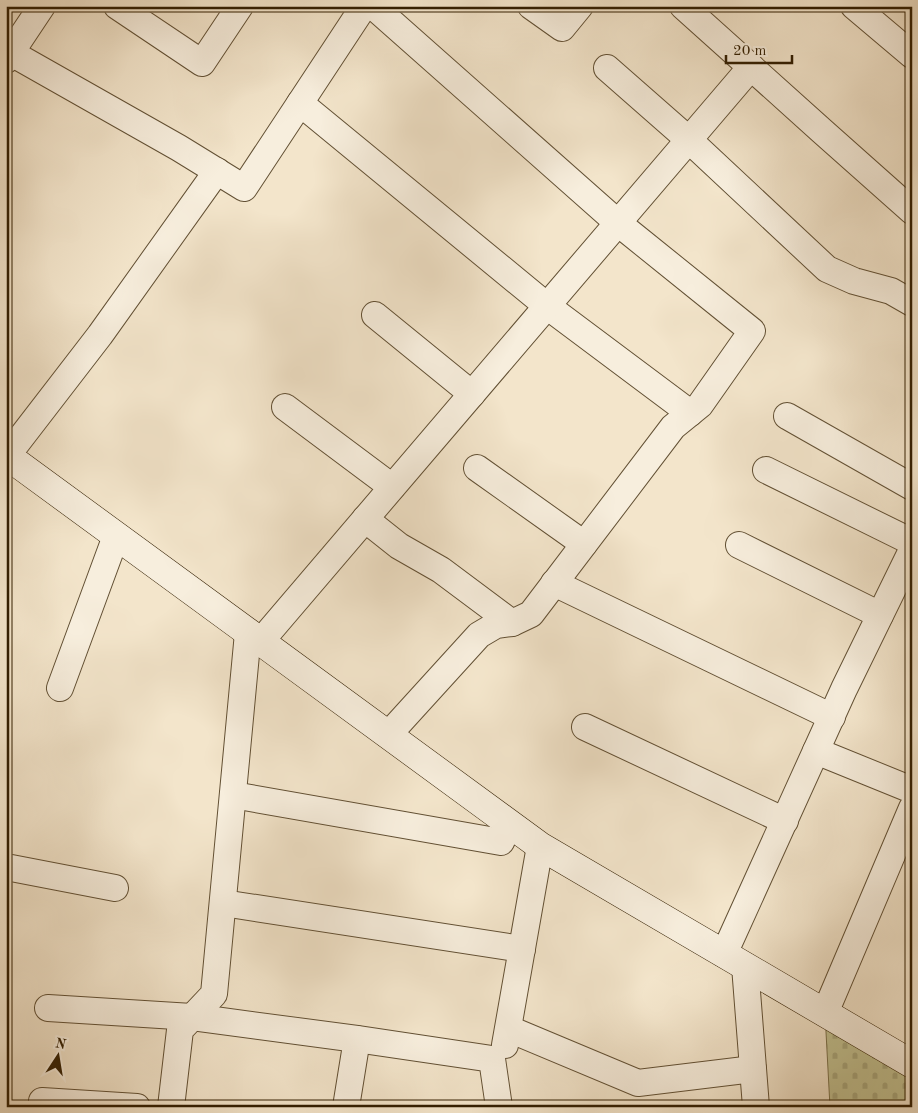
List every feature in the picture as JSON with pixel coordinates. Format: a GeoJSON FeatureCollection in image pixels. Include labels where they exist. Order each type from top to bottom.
{"type":"FeatureCollection","features":[{"type":"Feature","properties":{"kind":"street"},"geometry":{"type":"LineString","coordinates":[[42,6],[8,55],[179,148],[244,188],[364,6]]}},
{"type":"Feature","properties":{"kind":"street"},"geometry":{"type":"LineString","coordinates":[[117,6],[202,63],[240,6]]}},
{"type":"Feature","properties":{"kind":"street"},"geometry":{"type":"LineString","coordinates":[[372,6],[618,223],[752,331],[700,404],[673,427],[531,614],[512,623],[496,625],[480,635],[388,735]]}},
{"type":"Feature","properties":{"kind":"street"},"geometry":{"type":"LineString","coordinates":[[531,6],[562,28],[580,6]]}},
{"type":"Feature","properties":{"kind":"street"},"geometry":{"type":"LineString","coordinates":[[683,6],[912,211]]}},
{"type":"Feature","properties":{"kind":"street"},"geometry":{"type":"LineString","coordinates":[[854,6],[912,54]]}},
{"type":"Feature","properties":{"kind":"street"},"geometry":{"type":"LineString","coordinates":[[607,68],[689,140],[827,269],[854,281],[891,291],[912,303]]}},
{"type":"Feature","properties":{"kind":"street"},"geometry":{"type":"LineString","coordinates":[[171,1107],[180,1030],[214,994],[233,795],[255,637],[365,519],[751,68]]}},
{"type":"Feature","properties":{"kind":"street"},"geometry":{"type":"LineString","coordinates":[[300,104],[547,306],[690,413]]}},
{"type":"Feature","properties":{"kind":"street"},"geometry":{"type":"LineString","coordinates":[[217,171],[100,335],[7,456],[540,846],[912,1064]]}},
{"type":"Feature","properties":{"kind":"street"},"geometry":{"type":"LineString","coordinates":[[375,315],[472,394]]}},
{"type":"Feature","properties":{"kind":"street"},"geometry":{"type":"LineString","coordinates":[[285,407],[392,488]]}},
{"type":"Feature","properties":{"kind":"street"},"geometry":{"type":"LineString","coordinates":[[787,416],[912,487]]}},
{"type":"Feature","properties":{"kind":"street"},"geometry":{"type":"LineString","coordinates":[[477,468],[584,544]]}},
{"type":"Feature","properties":{"kind":"street"},"geometry":{"type":"LineString","coordinates":[[766,470],[912,542]]}},
{"type":"Feature","properties":{"kind":"street"},"geometry":{"type":"LineString","coordinates":[[365,519],[399,546],[441,570],[512,623]]}},
{"type":"Feature","properties":{"kind":"street"},"geometry":{"type":"LineString","coordinates":[[60,688],[116,536]]}},
{"type":"Feature","properties":{"kind":"street"},"geometry":{"type":"LineString","coordinates":[[738,544],[880,615]]}},
{"type":"Feature","properties":{"kind":"street"},"geometry":{"type":"LineString","coordinates":[[756,1107],[753,1069],[734,960],[785,821],[880,615],[903,591],[912,550]]}},
{"type":"Feature","properties":{"kind":"street"},"geometry":{"type":"LineString","coordinates":[[554,583],[832,717]]}},
{"type":"Feature","properties":{"kind":"street"},"geometry":{"type":"LineString","coordinates":[[585,727],[785,821]]}},
{"type":"Feature","properties":{"kind":"street"},"geometry":{"type":"LineString","coordinates":[[816,751],[912,790]]}},
{"type":"Feature","properties":{"kind":"street"},"geometry":{"type":"LineString","coordinates":[[233,795],[501,842],[509,824]]}},
{"type":"Feature","properties":{"kind":"street"},"geometry":{"type":"LineString","coordinates":[[825,1013],[902,857],[912,808]]}},
{"type":"Feature","properties":{"kind":"street"},"geometry":{"type":"LineString","coordinates":[[492,1059],[506,1044],[540,846]]}},
{"type":"Feature","properties":{"kind":"street"},"geometry":{"type":"LineString","coordinates":[[6,866],[115,888]]}},
{"type":"Feature","properties":{"kind":"street"},"geometry":{"type":"LineString","coordinates":[[223,903],[522,949]]}},
{"type":"Feature","properties":{"kind":"street"},"geometry":{"type":"LineString","coordinates":[[48,1008],[192,1017],[492,1059]]}},
{"type":"Feature","properties":{"kind":"street"},"geometry":{"type":"LineString","coordinates":[[509,1029],[638,1083],[753,1069]]}},
{"type":"Feature","properties":{"kind":"street"},"geometry":{"type":"LineString","coordinates":[[346,1107],[357,1039]]}},
{"type":"Feature","properties":{"kind":"street"},"geometry":{"type":"LineString","coordinates":[[492,1059],[499,1107]]}},
{"type":"Feature","properties":{"kind":"street"},"geometry":{"type":"LineString","coordinates":[[42,1101],[137,1107]]}},
{"type":"Feature","properties":{"kind":"green space"},"geometry":{"type":"Polygon","coordinates":[[[825,1013],[912,1064],[912,1107],[830,1107],[825,1013]]]}}]}
